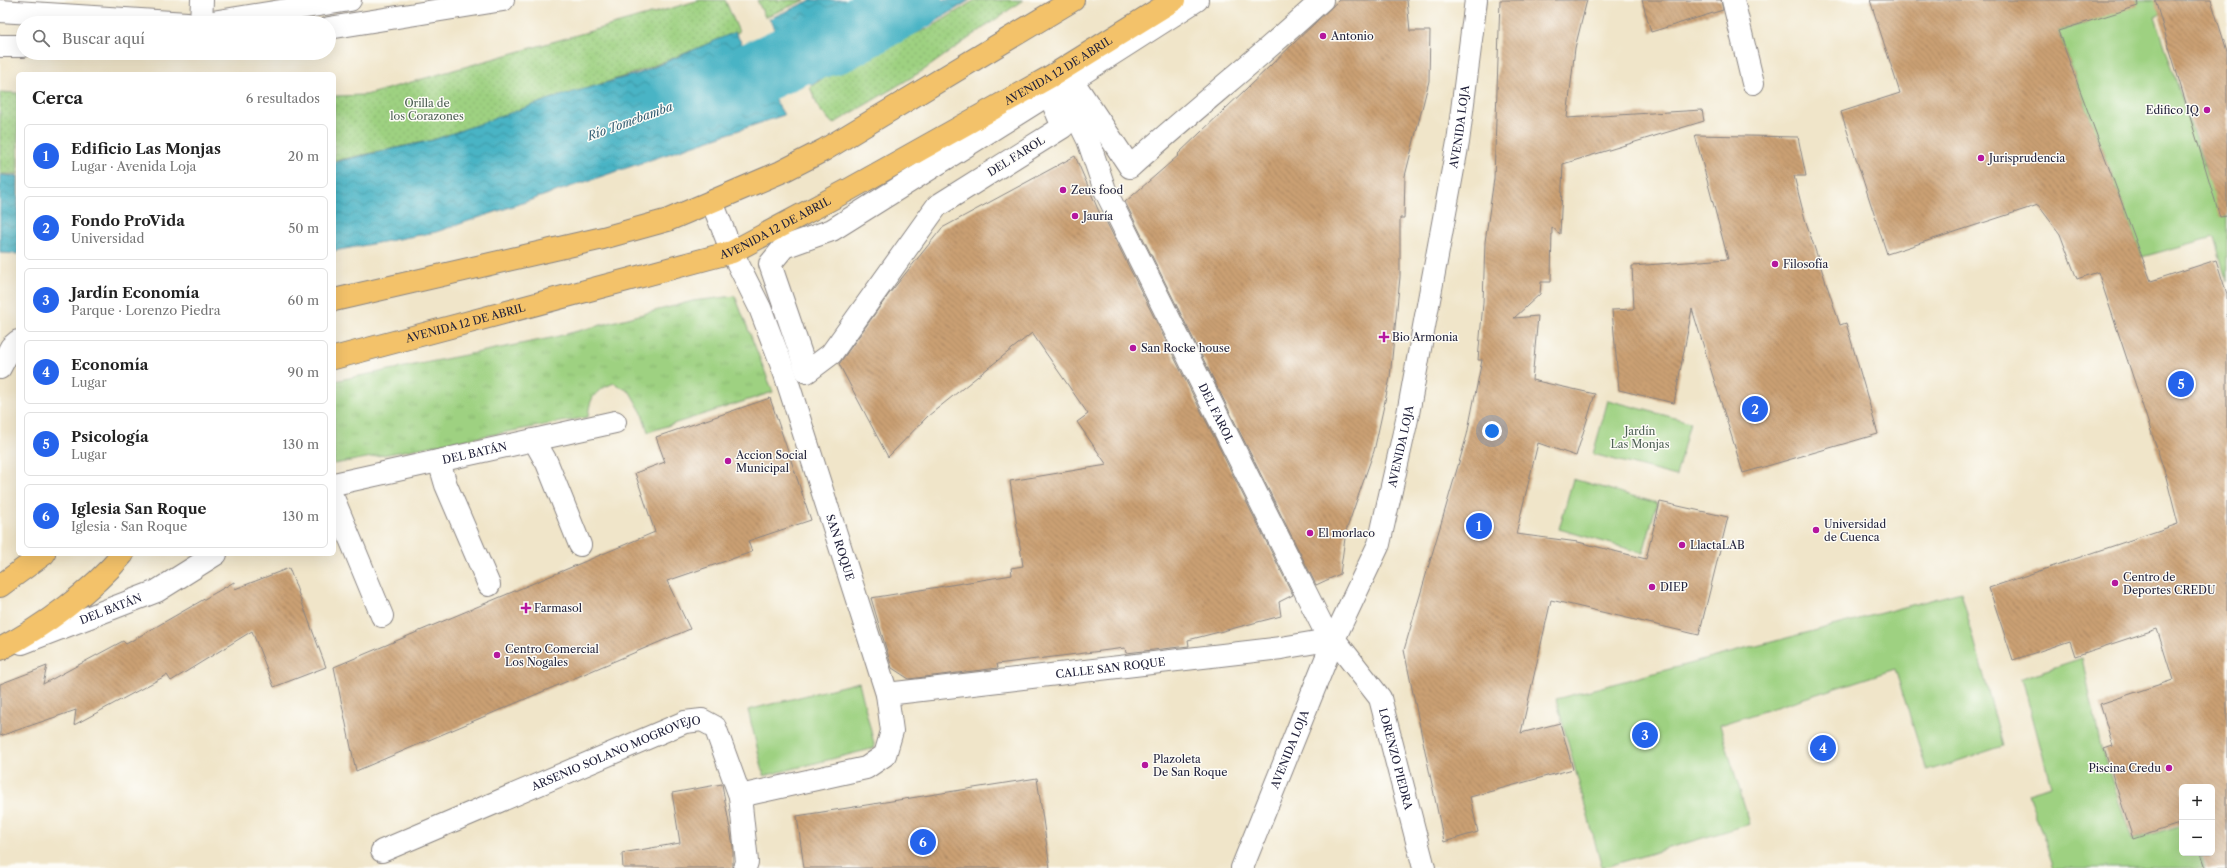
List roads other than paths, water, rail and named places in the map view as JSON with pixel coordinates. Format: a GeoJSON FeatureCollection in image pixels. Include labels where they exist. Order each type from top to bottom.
{"type":"FeatureCollection","features":[{"type":"Feature","properties":{"kind":"main road"},"geometry":{"type":"LineString","coordinates":[[336,300],[603,238],[668,220],[781,172],[824,150],[1073,0]]}},
{"type":"Feature","properties":{"kind":"main road","name":"AVENIDA 12 DE ABRIL"},"geometry":{"type":"LineString","coordinates":[[336,357],[732,252],[850,190],[1054,74],[1174,0]]}},
{"type":"Feature","properties":{"kind":"main road"},"geometry":{"type":"LineString","coordinates":[[0,586],[41,556]]}},
{"type":"Feature","properties":{"kind":"main road"},"geometry":{"type":"LineString","coordinates":[[0,650],[31,633],[80,595],[121,556]]}},
{"type":"Feature","properties":{"kind":"street"},"geometry":{"type":"LineString","coordinates":[[201,16],[202,0]]}},
{"type":"Feature","properties":{"kind":"street"},"geometry":{"type":"LineString","coordinates":[[250,16],[350,0]]}},
{"type":"Feature","properties":{"kind":"street"},"geometry":{"type":"LineString","coordinates":[[336,27],[503,0]]}},
{"type":"Feature","properties":{"kind":"street"},"geometry":{"type":"LineString","coordinates":[[1198,0],[1072,80],[1130,167],[1322,0]]}},
{"type":"Feature","properties":{"kind":"street","name":"AVENIDA LOJA"},"geometry":{"type":"LineString","coordinates":[[1242,868],[1334,639],[1379,544],[1405,426],[1458,142],[1476,0]]}},
{"type":"Feature","properties":{"kind":"street"},"geometry":{"type":"LineString","coordinates":[[1733,0],[1753,83]]}},
{"type":"Feature","properties":{"kind":"street"},"geometry":{"type":"LineString","coordinates":[[0,11],[78,16]]}},
{"type":"Feature","properties":{"kind":"street"},"geometry":{"type":"LineString","coordinates":[[0,46],[16,46]]}},
{"type":"Feature","properties":{"kind":"street","name":"DEL FAROL"},"geometry":{"type":"LineString","coordinates":[[1054,74],[1088,140],[1105,190],[1323,627],[1334,639]]}},
{"type":"Feature","properties":{"kind":"street","name":"DEL FAROL"},"geometry":{"type":"LineString","coordinates":[[1049,94],[1063,127],[937,206],[831,354],[807,372],[770,264],[784,247],[832,230],[1049,94]]}},
{"type":"Feature","properties":{"kind":"street","name":"SAN ROQUE"},"geometry":{"type":"LineString","coordinates":[[712,202],[732,252],[760,308],[785,374],[886,694],[892,731],[885,755],[866,768],[740,796]]}},
{"type":"Feature","properties":{"kind":"street"},"geometry":{"type":"LineString","coordinates":[[0,368],[11,347],[16,343]]}},
{"type":"Feature","properties":{"kind":"street","name":"DEL BATÁN"},"geometry":{"type":"LineString","coordinates":[[336,484],[614,422]]}},
{"type":"Feature","properties":{"kind":"street"},"geometry":{"type":"LineString","coordinates":[[534,440],[547,463],[580,545]]}},
{"type":"Feature","properties":{"kind":"street"},"geometry":{"type":"LineString","coordinates":[[439,461],[446,485],[489,585]]}},
{"type":"Feature","properties":{"kind":"street"},"geometry":{"type":"LineString","coordinates":[[336,505],[382,616]]}},
{"type":"Feature","properties":{"kind":"street","name":"DEL BATÁN"},"geometry":{"type":"LineString","coordinates":[[0,650],[157,591],[213,556]]}},
{"type":"Feature","properties":{"kind":"street","name":"CALLE SAN ROQUE"},"geometry":{"type":"LineString","coordinates":[[886,694],[1281,648],[1334,639]]}},
{"type":"Feature","properties":{"kind":"street","name":"LORENZO PIEDRA"},"geometry":{"type":"LineString","coordinates":[[1334,639],[1380,698],[1424,868]]}},
{"type":"Feature","properties":{"kind":"street","name":"ARSENIO SOLANO MOGROVEJO"},"geometry":{"type":"LineString","coordinates":[[382,851],[685,722],[702,720],[715,727],[740,796],[747,862],[745,868]]}},
{"type":"Feature","properties":{"kind":"water"},"geometry":{"type":"Polygon","coordinates":[[[811,0],[970,0],[929,26],[855,58],[811,85],[769,19],[811,0]]]}},
{"type":"Feature","properties":{"kind":"water"},"geometry":{"type":"Polygon","coordinates":[[[735,32],[784,115],[436,232],[336,251],[336,162],[433,140],[553,98],[640,73],[735,32]]]}},
{"type":"Feature","properties":{"kind":"water"},"geometry":{"type":"Polygon","coordinates":[[[0,175],[16,176],[16,254],[0,253],[0,175]]]}},
{"type":"Feature","properties":{"kind":"waterway","name":"Río Tomebamba"},"geometry":{"type":"LineString","coordinates":[[676,104],[729,85],[803,51],[837,41],[911,0]]}},
{"type":"Feature","properties":{"kind":"place","name":"Antonio"},"geometry":{"type":"Point","coordinates":[1323,36]}},
{"type":"Feature","properties":{"kind":"place","name":"Edifico IQ"},"geometry":{"type":"Point","coordinates":[2207,110]}},
{"type":"Feature","properties":{"kind":"place","name":"Jurisprudencia"},"geometry":{"type":"Point","coordinates":[1981,158]}},
{"type":"Feature","properties":{"kind":"place","name":"Zeus food"},"geometry":{"type":"Point","coordinates":[1063,190]}},
{"type":"Feature","properties":{"kind":"place","name":"Jauría"},"geometry":{"type":"Point","coordinates":[1075,216]}},
{"type":"Feature","properties":{"kind":"place","name":"Filosofía"},"geometry":{"type":"Point","coordinates":[1775,264]}},
{"type":"Feature","properties":{"kind":"place","name":"Bio Armonia"},"geometry":{"type":"Point","coordinates":[1384,337]}},
{"type":"Feature","properties":{"kind":"place","name":"San Rocke house"},"geometry":{"type":"Point","coordinates":[1133,348]}},
{"type":"Feature","properties":{"kind":"place","name":"Psicología"},"geometry":{"type":"Point","coordinates":[2181,384]}},
{"type":"Feature","properties":{"kind":"place","name":"Fondo ProVida"},"geometry":{"type":"Point","coordinates":[1755,409]}},
{"type":"Feature","properties":{"kind":"place","name":"Accion Social Municipal"},"geometry":{"type":"Point","coordinates":[728,461]}},
{"type":"Feature","properties":{"kind":"place","name":"Edificio Las Monjas"},"geometry":{"type":"Point","coordinates":[1479,526]}},
{"type":"Feature","properties":{"kind":"place","name":"Universidad de Cuenca"},"geometry":{"type":"Point","coordinates":[1816,530]}},
{"type":"Feature","properties":{"kind":"place","name":"El morlaco"},"geometry":{"type":"Point","coordinates":[1310,533]}},
{"type":"Feature","properties":{"kind":"place","name":"LlactaLAB"},"geometry":{"type":"Point","coordinates":[1682,545]}},
{"type":"Feature","properties":{"kind":"place","name":"Centro de Deportes CREDU"},"geometry":{"type":"Point","coordinates":[2115,583]}},
{"type":"Feature","properties":{"kind":"place","name":"DIEP"},"geometry":{"type":"Point","coordinates":[1652,587]}},
{"type":"Feature","properties":{"kind":"place","name":"Farmasol"},"geometry":{"type":"Point","coordinates":[526,608]}},
{"type":"Feature","properties":{"kind":"place","name":"Centro Comercial Los Nogales"},"geometry":{"type":"Point","coordinates":[497,655]}},
{"type":"Feature","properties":{"kind":"place","name":"Jardín Economía"},"geometry":{"type":"Point","coordinates":[1645,735]}},
{"type":"Feature","properties":{"kind":"place","name":"Economía"},"geometry":{"type":"Point","coordinates":[1823,748]}},
{"type":"Feature","properties":{"kind":"place","name":"Plazoleta De San Roque"},"geometry":{"type":"Point","coordinates":[1145,765]}},
{"type":"Feature","properties":{"kind":"place","name":"Piscina Credu"},"geometry":{"type":"Point","coordinates":[2169,768]}},
{"type":"Feature","properties":{"kind":"place","name":"Iglesia San Roque"},"geometry":{"type":"Point","coordinates":[923,842]}},
{"type":"Feature","properties":{"kind":"park label","name":"Orilla de los Corazones"},"geometry":{"type":"Point","coordinates":[427,109]}},
{"type":"Feature","properties":{"kind":"park label","name":"Jardín Las Monjas"},"geometry":{"type":"Point","coordinates":[1640,437]}}]}
